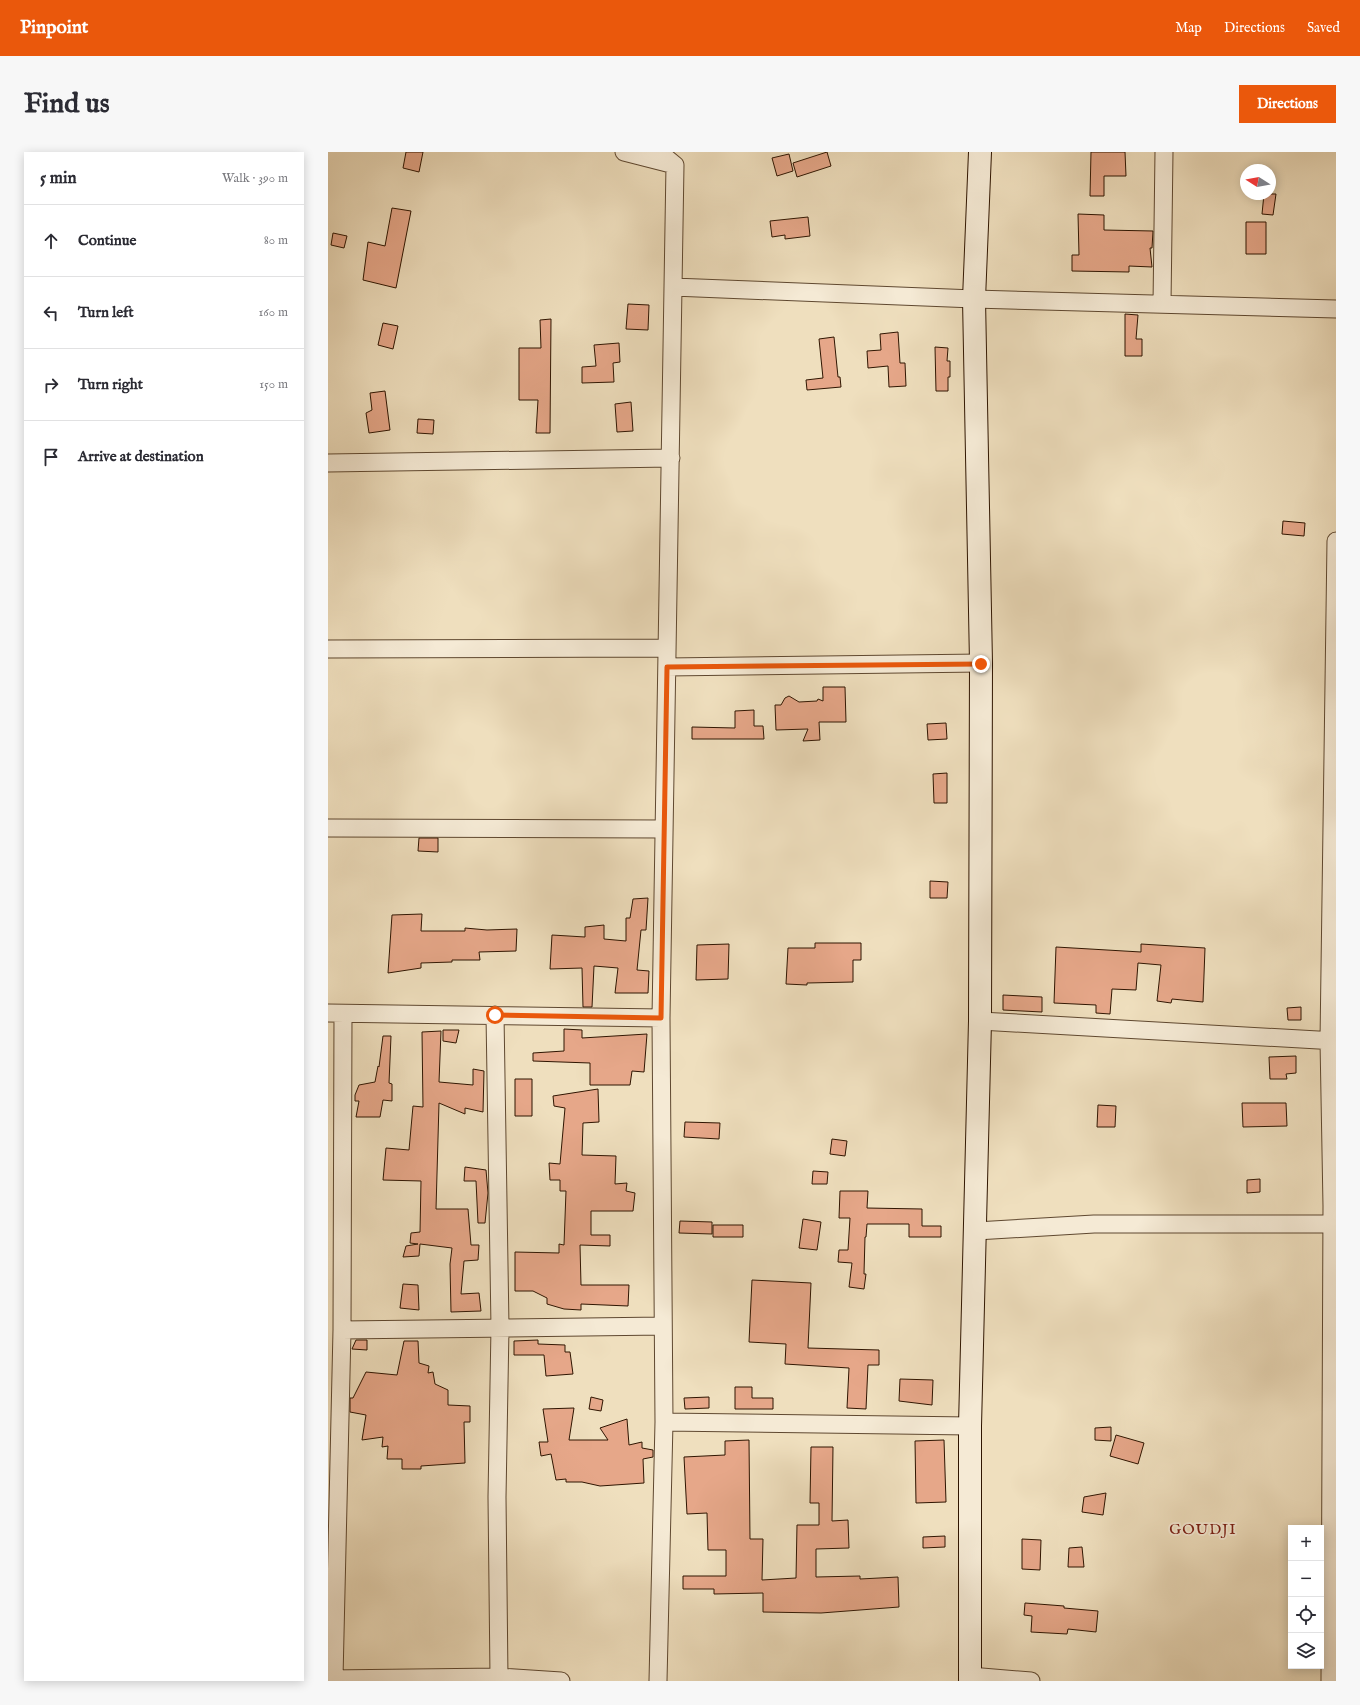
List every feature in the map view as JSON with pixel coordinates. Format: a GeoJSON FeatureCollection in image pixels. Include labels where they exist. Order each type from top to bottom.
{"type":"FeatureCollection","features":[{"type":"Feature","properties":{"kind":"main road"},"geometry":{"type":"LineString","coordinates":[[970,1678],[970,1426],[980,1021],[981,664],[974,299],[980,152]]}},
{"type":"Feature","properties":{"kind":"street"},"geometry":{"type":"LineString","coordinates":[[624,152],[675,165]]}},
{"type":"Feature","properties":{"kind":"street"},"geometry":{"type":"LineString","coordinates":[[659,152],[675,165]]}},
{"type":"Feature","properties":{"kind":"street"},"geometry":{"type":"LineString","coordinates":[[1162,304],[1164,152]]}},
{"type":"Feature","properties":{"kind":"street"},"geometry":{"type":"LineString","coordinates":[[658,1681],[664,1422],[661,1018],[675,165]]}},
{"type":"Feature","properties":{"kind":"street"},"geometry":{"type":"LineString","coordinates":[[673,287],[974,299],[1336,309]]}},
{"type":"Feature","properties":{"kind":"street"},"geometry":{"type":"LineString","coordinates":[[328,463],[671,458]]}},
{"type":"Feature","properties":{"kind":"street"},"geometry":{"type":"LineString","coordinates":[[1330,1681],[1334,1368],[1332,1041],[1336,541]]}},
{"type":"Feature","properties":{"kind":"street"},"geometry":{"type":"LineString","coordinates":[[328,649],[667,648]]}},
{"type":"Feature","properties":{"kind":"street"},"geometry":{"type":"LineString","coordinates":[[667,667],[981,664]]}},
{"type":"Feature","properties":{"kind":"street"},"geometry":{"type":"LineString","coordinates":[[328,828],[664,829]]}},
{"type":"Feature","properties":{"kind":"street"},"geometry":{"type":"LineString","coordinates":[[561,1681],[499,1677],[412,1679],[331,1678],[342,1330],[335,1014],[661,1018]]}},
{"type":"Feature","properties":{"kind":"street"},"geometry":{"type":"LineString","coordinates":[[495,1015],[500,1327],[497,1497],[499,1677]]}},
{"type":"Feature","properties":{"kind":"street"},"geometry":{"type":"LineString","coordinates":[[980,1021],[1332,1041]]}},
{"type":"Feature","properties":{"kind":"street"},"geometry":{"type":"LineString","coordinates":[[976,1231],[1094,1224],[1332,1224]]}},
{"type":"Feature","properties":{"kind":"street"},"geometry":{"type":"LineString","coordinates":[[342,1330],[663,1326]]}},
{"type":"Feature","properties":{"kind":"street"},"geometry":{"type":"LineString","coordinates":[[664,1422],[970,1426]]}},
{"type":"Feature","properties":{"kind":"street"},"geometry":{"type":"LineString","coordinates":[[970,1678],[1031,1681]]}},
{"type":"Feature","properties":{"kind":"building"},"geometry":{"type":"Polygon","coordinates":[[[406,152],[423,152],[419,172],[403,168],[406,152]]]}},
{"type":"Feature","properties":{"kind":"building"},"geometry":{"type":"Polygon","coordinates":[[[827,152],[831,166],[797,177],[793,163],[827,152]]]}},
{"type":"Feature","properties":{"kind":"building"},"geometry":{"type":"Polygon","coordinates":[[[1091,152],[1125,152],[1126,176],[1104,176],[1104,196],[1090,196],[1091,152]]]}},
{"type":"Feature","properties":{"kind":"building"},"geometry":{"type":"Polygon","coordinates":[[[789,154],[793,171],[777,176],[772,158],[789,154]]]}},
{"type":"Feature","properties":{"kind":"building"},"geometry":{"type":"Polygon","coordinates":[[[1263,200],[1275,200],[1273,215],[1262,214],[1263,200]]]}},
{"type":"Feature","properties":{"kind":"building"},"geometry":{"type":"Polygon","coordinates":[[[392,208],[411,211],[396,288],[363,280],[368,242],[385,246],[392,208]]]}},
{"type":"Feature","properties":{"kind":"building"},"geometry":{"type":"Polygon","coordinates":[[[1078,214],[1104,215],[1104,230],[1153,231],[1152,248],[1150,248],[1152,267],[1129,266],[1129,272],[1072,271],[1072,255],[1079,255],[1078,214]]]}},
{"type":"Feature","properties":{"kind":"building"},"geometry":{"type":"Polygon","coordinates":[[[808,217],[810,236],[785,239],[785,235],[772,237],[770,221],[808,217]]]}},
{"type":"Feature","properties":{"kind":"building"},"geometry":{"type":"Polygon","coordinates":[[[1246,222],[1266,222],[1266,254],[1246,254],[1246,222]]]}},
{"type":"Feature","properties":{"kind":"building"},"geometry":{"type":"Polygon","coordinates":[[[333,233],[347,236],[344,248],[331,245],[333,233]]]}},
{"type":"Feature","properties":{"kind":"building"},"geometry":{"type":"Polygon","coordinates":[[[628,304],[649,305],[648,330],[626,329],[628,304]]]}},
{"type":"Feature","properties":{"kind":"building"},"geometry":{"type":"Polygon","coordinates":[[[1125,314],[1138,315],[1136,339],[1142,339],[1142,356],[1125,356],[1125,314]]]}},
{"type":"Feature","properties":{"kind":"building"},"geometry":{"type":"Polygon","coordinates":[[[551,319],[550,433],[536,433],[538,400],[519,400],[519,348],[541,348],[540,320],[551,319]]]}},
{"type":"Feature","properties":{"kind":"building"},"geometry":{"type":"Polygon","coordinates":[[[383,323],[398,326],[393,349],[378,345],[383,323]]]}},
{"type":"Feature","properties":{"kind":"building"},"geometry":{"type":"Polygon","coordinates":[[[898,332],[900,363],[905,363],[906,386],[889,387],[888,366],[868,368],[867,351],[881,350],[880,334],[898,332]]]}},
{"type":"Feature","properties":{"kind":"building"},"geometry":{"type":"Polygon","coordinates":[[[834,337],[838,377],[840,377],[841,387],[807,390],[806,380],[823,378],[819,339],[834,337]]]}},
{"type":"Feature","properties":{"kind":"building"},"geometry":{"type":"Polygon","coordinates":[[[619,343],[620,362],[613,363],[614,382],[582,383],[582,367],[596,366],[594,345],[619,343]]]}},
{"type":"Feature","properties":{"kind":"building"},"geometry":{"type":"Polygon","coordinates":[[[935,347],[948,348],[947,361],[950,361],[950,377],[948,377],[948,391],[936,391],[935,347]]]}},
{"type":"Feature","properties":{"kind":"building"},"geometry":{"type":"Polygon","coordinates":[[[385,391],[390,430],[369,433],[366,413],[372,410],[370,393],[385,391]]]}},
{"type":"Feature","properties":{"kind":"building"},"geometry":{"type":"Polygon","coordinates":[[[631,402],[633,431],[617,432],[615,404],[631,402]]]}},
{"type":"Feature","properties":{"kind":"building"},"geometry":{"type":"Polygon","coordinates":[[[418,419],[434,420],[433,434],[417,433],[418,419]]]}},
{"type":"Feature","properties":{"kind":"building"},"geometry":{"type":"Polygon","coordinates":[[[1283,521],[1305,523],[1304,536],[1282,534],[1283,521]]]}},
{"type":"Feature","properties":{"kind":"building"},"geometry":{"type":"Polygon","coordinates":[[[823,687],[845,687],[846,722],[819,722],[820,740],[803,741],[808,729],[776,730],[775,705],[781,705],[785,698],[789,696],[799,702],[817,701],[818,699],[823,701],[823,687]]]}},
{"type":"Feature","properties":{"kind":"building"},"geometry":{"type":"Polygon","coordinates":[[[754,710],[754,726],[763,726],[764,739],[692,739],[692,727],[735,728],[735,711],[754,710]]]}},
{"type":"Feature","properties":{"kind":"building"},"geometry":{"type":"Polygon","coordinates":[[[946,723],[947,739],[928,740],[927,724],[946,723]]]}},
{"type":"Feature","properties":{"kind":"building"},"geometry":{"type":"Polygon","coordinates":[[[947,773],[947,803],[934,803],[933,774],[947,773]]]}},
{"type":"Feature","properties":{"kind":"building"},"geometry":{"type":"Polygon","coordinates":[[[419,838],[438,838],[438,852],[418,851],[419,838]]]}},
{"type":"Feature","properties":{"kind":"building"},"geometry":{"type":"Polygon","coordinates":[[[930,881],[948,882],[947,898],[930,898],[930,881]]]}},
{"type":"Feature","properties":{"kind":"building"},"geometry":{"type":"Polygon","coordinates":[[[648,898],[646,930],[641,930],[637,970],[649,971],[648,993],[615,993],[618,968],[594,966],[592,1007],[583,1007],[582,968],[550,969],[552,935],[585,937],[585,927],[604,925],[604,939],[626,941],[626,918],[630,918],[633,899],[648,898]]]}},
{"type":"Feature","properties":{"kind":"building"},"geometry":{"type":"Polygon","coordinates":[[[422,914],[421,931],[465,931],[465,928],[487,930],[517,929],[516,951],[479,952],[480,960],[452,960],[452,962],[421,963],[421,968],[388,973],[392,915],[422,914]]]}},
{"type":"Feature","properties":{"kind":"building"},"geometry":{"type":"Polygon","coordinates":[[[815,943],[861,943],[861,960],[853,960],[853,982],[807,983],[807,985],[786,984],[788,948],[815,948],[815,943]]]}},
{"type":"Feature","properties":{"kind":"building"},"geometry":{"type":"Polygon","coordinates":[[[729,944],[728,979],[696,980],[697,945],[729,944]]]}},
{"type":"Feature","properties":{"kind":"building"},"geometry":{"type":"Polygon","coordinates":[[[1141,944],[1205,948],[1203,1002],[1172,999],[1171,1003],[1157,1001],[1161,965],[1138,963],[1136,990],[1112,989],[1110,1014],[1096,1013],[1096,1005],[1054,1003],[1056,947],[1141,952],[1141,944]]]}},
{"type":"Feature","properties":{"kind":"building"},"geometry":{"type":"Polygon","coordinates":[[[1003,995],[1042,997],[1042,1012],[1003,1010],[1003,995]]]}},
{"type":"Feature","properties":{"kind":"building"},"geometry":{"type":"Polygon","coordinates":[[[1301,1007],[1301,1020],[1288,1020],[1287,1008],[1301,1007]]]}},
{"type":"Feature","properties":{"kind":"building"},"geometry":{"type":"Polygon","coordinates":[[[564,1029],[582,1030],[582,1038],[647,1034],[644,1072],[632,1071],[630,1085],[590,1085],[590,1063],[533,1061],[533,1053],[564,1051],[564,1029]]]}},
{"type":"Feature","properties":{"kind":"building"},"geometry":{"type":"Polygon","coordinates":[[[443,1030],[459,1030],[456,1043],[443,1041],[443,1030]]]}},
{"type":"Feature","properties":{"kind":"building"},"geometry":{"type":"Polygon","coordinates":[[[441,1031],[439,1082],[473,1085],[473,1069],[484,1071],[483,1112],[465,1108],[465,1114],[439,1103],[436,1209],[468,1209],[471,1245],[479,1245],[478,1260],[464,1261],[461,1294],[479,1293],[481,1311],[451,1312],[450,1264],[452,1248],[420,1244],[419,1256],[403,1257],[406,1246],[418,1244],[410,1243],[411,1233],[420,1232],[421,1181],[383,1180],[386,1148],[409,1150],[413,1106],[423,1107],[422,1032],[441,1031]]]}},
{"type":"Feature","properties":{"kind":"building"},"geometry":{"type":"Polygon","coordinates":[[[383,1036],[391,1036],[389,1083],[392,1084],[392,1101],[383,1100],[380,1117],[356,1117],[359,1101],[355,1101],[355,1095],[359,1085],[375,1082],[378,1066],[379,1067],[383,1036]]]}},
{"type":"Feature","properties":{"kind":"building"},"geometry":{"type":"Polygon","coordinates":[[[1296,1056],[1296,1073],[1286,1074],[1287,1079],[1270,1079],[1269,1057],[1296,1056]]]}},
{"type":"Feature","properties":{"kind":"building"},"geometry":{"type":"Polygon","coordinates":[[[515,1079],[532,1079],[532,1116],[515,1116],[515,1079]]]}},
{"type":"Feature","properties":{"kind":"building"},"geometry":{"type":"Polygon","coordinates":[[[598,1089],[599,1122],[583,1123],[582,1155],[616,1156],[615,1184],[627,1183],[626,1191],[635,1193],[633,1211],[591,1211],[591,1235],[610,1235],[610,1246],[580,1245],[581,1285],[629,1285],[628,1306],[581,1304],[581,1310],[564,1309],[547,1304],[547,1298],[533,1291],[515,1291],[515,1252],[559,1253],[559,1244],[564,1245],[566,1191],[560,1191],[560,1180],[550,1180],[549,1163],[560,1164],[565,1108],[554,1106],[553,1096],[598,1089]]]}},
{"type":"Feature","properties":{"kind":"building"},"geometry":{"type":"Polygon","coordinates":[[[1242,1103],[1286,1103],[1287,1126],[1243,1127],[1242,1103]]]}},
{"type":"Feature","properties":{"kind":"building"},"geometry":{"type":"Polygon","coordinates":[[[1098,1105],[1116,1106],[1115,1127],[1097,1127],[1098,1105]]]}},
{"type":"Feature","properties":{"kind":"building"},"geometry":{"type":"Polygon","coordinates":[[[685,1122],[720,1123],[719,1139],[684,1137],[685,1122]]]}},
{"type":"Feature","properties":{"kind":"building"},"geometry":{"type":"Polygon","coordinates":[[[832,1139],[847,1141],[845,1156],[830,1154],[832,1139]]]}},
{"type":"Feature","properties":{"kind":"building"},"geometry":{"type":"Polygon","coordinates":[[[465,1167],[486,1170],[488,1193],[485,1223],[478,1223],[476,1181],[464,1181],[465,1167]]]}},
{"type":"Feature","properties":{"kind":"building"},"geometry":{"type":"Polygon","coordinates":[[[813,1171],[828,1172],[827,1184],[812,1184],[813,1171]]]}},
{"type":"Feature","properties":{"kind":"building"},"geometry":{"type":"Polygon","coordinates":[[[1260,1179],[1260,1192],[1247,1193],[1247,1180],[1260,1179]]]}},
{"type":"Feature","properties":{"kind":"building"},"geometry":{"type":"Polygon","coordinates":[[[840,1191],[868,1191],[867,1208],[922,1209],[922,1226],[941,1226],[941,1237],[909,1237],[909,1224],[867,1224],[865,1237],[864,1274],[866,1274],[864,1289],[849,1287],[852,1263],[838,1262],[839,1250],[848,1250],[850,1218],[839,1218],[840,1191]]]}},
{"type":"Feature","properties":{"kind":"building"},"geometry":{"type":"Polygon","coordinates":[[[803,1219],[821,1222],[817,1250],[799,1248],[803,1219]]]}},
{"type":"Feature","properties":{"kind":"building"},"geometry":{"type":"Polygon","coordinates":[[[680,1221],[712,1222],[712,1234],[679,1233],[680,1221]]]}},
{"type":"Feature","properties":{"kind":"building"},"geometry":{"type":"Polygon","coordinates":[[[713,1225],[743,1225],[743,1237],[713,1237],[713,1225]]]}},
{"type":"Feature","properties":{"kind":"building"},"geometry":{"type":"Polygon","coordinates":[[[752,1280],[811,1283],[808,1348],[879,1350],[879,1365],[868,1365],[866,1409],[847,1408],[849,1368],[785,1364],[786,1344],[749,1342],[752,1280]]]}},
{"type":"Feature","properties":{"kind":"building"},"geometry":{"type":"Polygon","coordinates":[[[403,1284],[418,1285],[419,1310],[400,1308],[403,1284]]]}},
{"type":"Feature","properties":{"kind":"building"},"geometry":{"type":"Polygon","coordinates":[[[356,1340],[367,1340],[367,1350],[352,1349],[356,1340]]]}},
{"type":"Feature","properties":{"kind":"building"},"geometry":{"type":"Polygon","coordinates":[[[538,1340],[538,1344],[565,1345],[565,1352],[570,1352],[573,1374],[546,1376],[544,1355],[514,1355],[514,1341],[538,1340]]]}},
{"type":"Feature","properties":{"kind":"building"},"geometry":{"type":"Polygon","coordinates":[[[404,1341],[418,1341],[419,1363],[429,1366],[428,1373],[433,1372],[435,1384],[448,1390],[448,1405],[470,1406],[470,1422],[464,1422],[465,1463],[421,1466],[421,1469],[402,1469],[402,1459],[387,1459],[388,1446],[382,1447],[383,1437],[362,1440],[366,1415],[350,1412],[350,1398],[353,1398],[366,1372],[397,1375],[404,1341]]]}},
{"type":"Feature","properties":{"kind":"building"},"geometry":{"type":"Polygon","coordinates":[[[900,1379],[933,1380],[932,1405],[899,1401],[900,1379]]]}},
{"type":"Feature","properties":{"kind":"building"},"geometry":{"type":"Polygon","coordinates":[[[735,1387],[752,1387],[752,1398],[773,1398],[773,1409],[735,1409],[735,1387]]]}},
{"type":"Feature","properties":{"kind":"building"},"geometry":{"type":"Polygon","coordinates":[[[591,1397],[603,1400],[601,1411],[589,1409],[591,1397]]]}},
{"type":"Feature","properties":{"kind":"building"},"geometry":{"type":"Polygon","coordinates":[[[709,1397],[709,1408],[685,1409],[684,1398],[709,1397]]]}},
{"type":"Feature","properties":{"kind":"building"},"geometry":{"type":"Polygon","coordinates":[[[574,1408],[569,1440],[608,1440],[600,1428],[627,1419],[629,1445],[642,1442],[642,1448],[653,1450],[653,1457],[643,1459],[644,1483],[600,1486],[582,1482],[566,1482],[566,1479],[556,1480],[551,1454],[541,1456],[539,1442],[548,1442],[543,1409],[574,1408]]]}},
{"type":"Feature","properties":{"kind":"building"},"geometry":{"type":"Polygon","coordinates":[[[1111,1427],[1111,1441],[1095,1440],[1095,1428],[1111,1427]]]}},
{"type":"Feature","properties":{"kind":"building"},"geometry":{"type":"Polygon","coordinates":[[[1116,1435],[1144,1443],[1138,1464],[1110,1456],[1116,1435]]]}},
{"type":"Feature","properties":{"kind":"building"},"geometry":{"type":"Polygon","coordinates":[[[749,1440],[750,1539],[763,1539],[762,1580],[796,1578],[797,1525],[819,1525],[819,1503],[810,1503],[811,1447],[833,1447],[832,1521],[848,1520],[849,1548],[816,1549],[816,1577],[860,1576],[860,1579],[898,1577],[899,1607],[821,1613],[763,1612],[763,1593],[714,1594],[714,1589],[683,1589],[683,1576],[726,1576],[726,1550],[708,1550],[707,1513],[687,1514],[684,1457],[725,1455],[725,1441],[749,1440]]]}},
{"type":"Feature","properties":{"kind":"building"},"geometry":{"type":"Polygon","coordinates":[[[944,1440],[946,1502],[916,1503],[915,1441],[944,1440]]]}},
{"type":"Feature","properties":{"kind":"building"},"geometry":{"type":"Polygon","coordinates":[[[1106,1493],[1103,1515],[1082,1512],[1084,1497],[1106,1493]]]}},
{"type":"Feature","properties":{"kind":"building"},"geometry":{"type":"Polygon","coordinates":[[[945,1536],[945,1547],[923,1548],[923,1537],[945,1536]]]}},
{"type":"Feature","properties":{"kind":"building"},"geometry":{"type":"Polygon","coordinates":[[[1022,1539],[1041,1540],[1040,1570],[1022,1569],[1022,1539]]]}},
{"type":"Feature","properties":{"kind":"building"},"geometry":{"type":"Polygon","coordinates":[[[1082,1547],[1084,1567],[1068,1567],[1069,1548],[1082,1547]]]}},
{"type":"Feature","properties":{"kind":"building"},"geometry":{"type":"Polygon","coordinates":[[[1025,1603],[1064,1606],[1064,1608],[1098,1611],[1096,1632],[1068,1629],[1067,1634],[1031,1632],[1032,1616],[1024,1615],[1025,1603]]]}},
{"type":"Feature","properties":{"kind":"district","name":"GOUDJI"},"geometry":{"type":"Point","coordinates":[1203,1529]}},
{"type":"Feature","properties":{"kind":"route"},"geometry":{"type":"LineString","coordinates":[[495,1015],[661,1018],[667,667],[981,664]]}}]}
